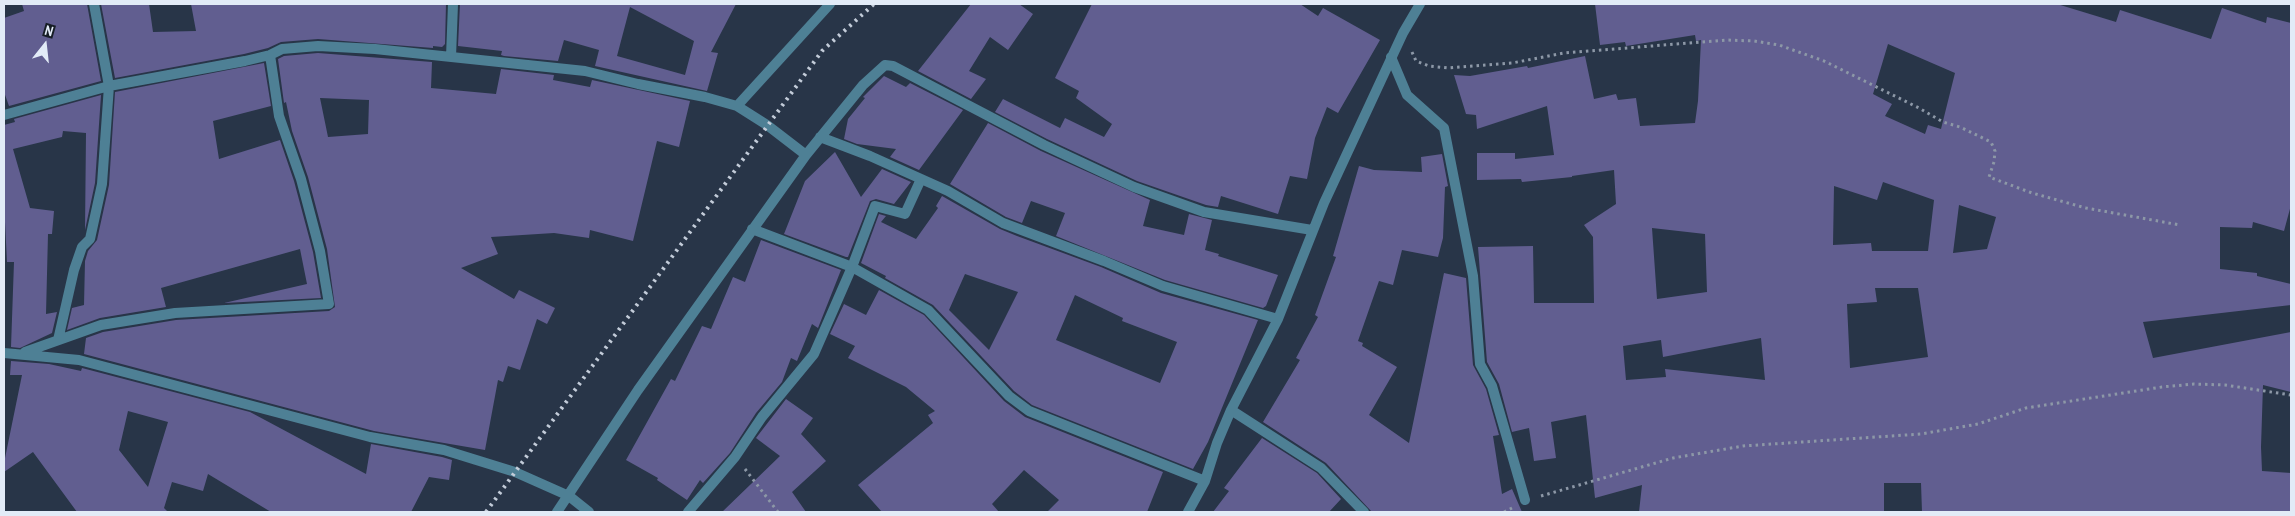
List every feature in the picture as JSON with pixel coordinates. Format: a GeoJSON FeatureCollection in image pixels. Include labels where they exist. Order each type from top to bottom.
{"type":"FeatureCollection","features":[{"type":"Feature","properties":{"kind":"street"},"geometry":{"type":"LineString","coordinates":[[58,340],[74,270],[82,247],[90,239],[98,209],[109,86],[94,4]]}},
{"type":"Feature","properties":{"kind":"street"},"geometry":{"type":"LineString","coordinates":[[451,57],[453,4]]}},
{"type":"Feature","properties":{"kind":"street"},"geometry":{"type":"LineString","coordinates":[[737,106],[830,4]]}},
{"type":"Feature","properties":{"kind":"street"},"geometry":{"type":"LineString","coordinates":[[1188,512],[1205,480],[1217,443],[1231,410],[1278,319],[1312,230],[1391,57],[1402,33],[1420,4]]}},
{"type":"Feature","properties":{"kind":"street"},"geometry":{"type":"LineString","coordinates":[[4,115],[109,86],[270,55],[282,49],[318,46],[375,49],[585,71],[638,84],[705,96],[737,106],[767,125],[806,155]]}},
{"type":"Feature","properties":{"kind":"street"},"geometry":{"type":"LineString","coordinates":[[22,354],[100,325],[175,312],[329,304],[320,251],[301,179],[280,116],[270,55]]}},
{"type":"Feature","properties":{"kind":"street"},"geometry":{"type":"LineString","coordinates":[[1391,57],[1407,95],[1444,128],[1472,276],[1480,364],[1492,386],[1525,500]]}},
{"type":"Feature","properties":{"kind":"street"},"geometry":{"type":"LineString","coordinates":[[557,512],[638,390],[806,155],[863,85],[885,65],[893,66],[1044,145],[1134,187],[1204,212],[1312,230]]}},
{"type":"Feature","properties":{"kind":"street"},"geometry":{"type":"LineString","coordinates":[[820,137],[948,191],[1003,223],[1104,261],[1163,286],[1278,319]]}},
{"type":"Feature","properties":{"kind":"street"},"geometry":{"type":"LineString","coordinates":[[688,512],[735,457],[762,418],[814,354],[852,267],[875,206],[905,214],[921,179]]}},
{"type":"Feature","properties":{"kind":"street"},"geometry":{"type":"LineString","coordinates":[[752,229],[852,267],[928,310],[1009,396],[1028,411],[1205,480]]}},
{"type":"Feature","properties":{"kind":"street"},"geometry":{"type":"LineString","coordinates":[[4,353],[80,360],[370,437],[444,450],[515,472],[569,496],[590,512]]}},
{"type":"Feature","properties":{"kind":"street"},"geometry":{"type":"LineString","coordinates":[[1231,410],[1321,468],[1364,512]]}},
{"type":"Feature","properties":{"kind":"path"},"geometry":{"type":"LineString","coordinates":[[1402,33],[1416,61],[1429,66],[1448,68],[1512,63],[1564,53],[1727,40],[1754,41],[1779,45],[1824,61],[1919,108],[1943,122],[1967,130],[1992,142],[1994,162],[1989,177],[2032,193],[2086,208],[2180,225]]}},
{"type":"Feature","properties":{"kind":"path"},"geometry":{"type":"LineString","coordinates":[[1504,512],[1525,500],[1673,458],[1743,446],[1921,434],[1978,424],[2026,408],[2162,387],[2194,384],[2225,385],[2291,395]]}},
{"type":"Feature","properties":{"kind":"path"},"geometry":{"type":"LineString","coordinates":[[735,457],[778,512]]}},
{"type":"Feature","properties":{"kind":"building"},"geometry":{"type":"Polygon","coordinates":[[[22,4],[87,4],[101,81],[9,106],[4,92],[4,18],[24,11],[22,4]]]}},
{"type":"Feature","properties":{"kind":"building"},"geometry":{"type":"Polygon","coordinates":[[[101,4],[149,4],[153,32],[196,31],[191,4],[446,4],[445,44],[442,47],[433,46],[433,48],[318,39],[281,42],[268,48],[244,54],[115,78],[101,4]]]}},
{"type":"Feature","properties":{"kind":"building"},"geometry":{"type":"Polygon","coordinates":[[[460,4],[736,4],[711,52],[718,53],[707,91],[595,66],[599,50],[564,40],[558,61],[504,56],[501,55],[502,51],[458,46],[460,4]],[[630,7],[617,56],[685,75],[694,41],[630,7]]]}},
{"type":"Feature","properties":{"kind":"building"},"geometry":{"type":"Polygon","coordinates":[[[971,4],[1019,4],[1033,14],[1008,50],[990,37],[969,71],[986,79],[971,99],[918,71],[971,4]]]}},
{"type":"Feature","properties":{"kind":"building"},"geometry":{"type":"Polygon","coordinates":[[[1092,4],[1300,4],[1318,16],[1323,8],[1380,40],[1338,113],[1327,107],[1315,138],[1307,179],[1290,176],[1278,214],[1221,196],[1218,207],[1206,205],[1137,181],[1047,139],[995,112],[1003,99],[1060,128],[1065,118],[1104,137],[1112,124],[1076,98],[1079,91],[1055,78],[1092,4]]]}},
{"type":"Feature","properties":{"kind":"building"},"geometry":{"type":"Polygon","coordinates":[[[1595,4],[2057,4],[2116,22],[2120,10],[2211,39],[2222,8],[2266,23],[2267,17],[2291,23],[2291,205],[2284,231],[2253,222],[2252,228],[2220,227],[2220,269],[2257,273],[2257,276],[2291,284],[2291,305],[2143,322],[2153,358],[2291,332],[2291,392],[2263,385],[2261,447],[2262,471],[2291,473],[2291,512],[1922,512],[1921,483],[1884,483],[1884,512],[1639,512],[1642,485],[1595,498],[1586,415],[1551,422],[1556,458],[1534,461],[1529,428],[1512,432],[1499,384],[1487,362],[1478,247],[1533,246],[1534,303],[1594,303],[1593,237],[1584,225],[1616,204],[1614,170],[1572,177],[1522,182],[1521,179],[1477,180],[1477,153],[1515,153],[1515,159],[1554,155],[1547,106],[1477,129],[1476,115],[1466,114],[1454,75],[1470,76],[1527,66],[1528,68],[1585,56],[1594,99],[1616,94],[1618,100],[1636,98],[1640,126],[1695,123],[1701,40],[1696,41],[1695,35],[1626,46],[1625,42],[1600,45],[1595,4]],[[1888,44],[1873,94],[1892,104],[1885,116],[1925,134],[1928,125],[1941,129],[1955,73],[1888,44]],[[1883,182],[1877,200],[1834,186],[1833,245],[1871,243],[1872,251],[1928,251],[1934,200],[1883,182]],[[1959,205],[1953,253],[1987,249],[1996,217],[1959,205]],[[1652,228],[1657,299],[1707,292],[1705,234],[1652,228]],[[1875,288],[1877,302],[1847,304],[1850,368],[1928,357],[1918,288],[1875,288]],[[1761,338],[1663,357],[1661,340],[1623,346],[1626,380],[1666,377],[1665,369],[1765,380],[1761,338]]]}},
{"type":"Feature","properties":{"kind":"building"},"geometry":{"type":"Polygon","coordinates":[[[318,53],[432,62],[431,88],[496,94],[501,69],[554,75],[553,80],[590,87],[592,80],[690,101],[679,147],[657,141],[633,241],[590,230],[589,238],[554,233],[491,237],[498,254],[461,268],[514,299],[519,290],[555,308],[547,324],[537,319],[520,370],[508,366],[503,382],[498,380],[485,450],[374,431],[84,354],[86,338],[103,332],[176,320],[329,311],[335,307],[327,249],[308,177],[292,131],[286,102],[284,103],[278,59],[284,56],[318,53]],[[320,98],[328,137],[368,134],[369,100],[320,98]]]}},
{"type":"Feature","properties":{"kind":"building"},"geometry":{"type":"Polygon","coordinates":[[[264,63],[271,106],[213,121],[219,159],[280,140],[294,181],[313,252],[321,298],[224,303],[307,284],[300,249],[161,288],[166,307],[100,318],[67,330],[72,308],[84,305],[85,261],[88,251],[97,240],[109,185],[115,92],[264,63]]]}},
{"type":"Feature","properties":{"kind":"building"},"geometry":{"type":"Polygon","coordinates":[[[884,76],[906,87],[910,83],[963,110],[919,170],[890,157],[896,149],[857,144],[844,139],[848,119],[865,98],[863,97],[884,76]]]}},
{"type":"Feature","properties":{"kind":"building"},"geometry":{"type":"Polygon","coordinates":[[[101,95],[95,183],[85,230],[86,133],[63,131],[62,137],[13,149],[30,208],[54,211],[52,234],[48,234],[46,314],[57,312],[52,333],[20,348],[11,347],[14,262],[7,262],[4,202],[4,125],[15,122],[14,119],[101,95]]]}},
{"type":"Feature","properties":{"kind":"building"},"geometry":{"type":"Polygon","coordinates":[[[988,123],[1041,151],[1150,200],[1143,226],[1184,235],[1189,214],[1212,220],[1205,250],[1278,275],[1266,306],[1263,308],[1165,280],[1056,236],[1065,213],[1031,201],[1022,223],[1006,217],[950,184],[988,123]]]}},
{"type":"Feature","properties":{"kind":"building"},"geometry":{"type":"Polygon","coordinates":[[[835,152],[861,197],[882,169],[911,182],[894,204],[876,199],[870,201],[848,257],[784,234],[805,181],[835,152]]]}},
{"type":"Feature","properties":{"kind":"building"},"geometry":{"type":"Polygon","coordinates":[[[1442,154],[1448,186],[1445,187],[1443,238],[1438,257],[1402,250],[1393,285],[1379,281],[1358,341],[1363,343],[1362,346],[1397,367],[1369,415],[1409,443],[1444,273],[1466,278],[1473,365],[1486,389],[1499,435],[1493,436],[1502,494],[1512,489],[1522,512],[1372,512],[1326,463],[1263,422],[1300,360],[1296,358],[1318,317],[1315,315],[1336,257],[1333,256],[1359,166],[1374,170],[1422,172],[1421,157],[1442,154]]]}},
{"type":"Feature","properties":{"kind":"building"},"geometry":{"type":"Polygon","coordinates":[[[942,196],[1000,229],[1101,267],[1161,293],[1258,320],[1208,442],[1193,469],[1032,405],[1014,391],[933,305],[861,263],[879,214],[886,216],[881,222],[916,239],[938,208],[936,206],[942,196]],[[965,274],[949,310],[989,350],[1018,292],[965,274]],[[1075,295],[1056,340],[1160,383],[1177,342],[1122,321],[1123,318],[1075,295]]]}},
{"type":"Feature","properties":{"kind":"building"},"geometry":{"type":"Polygon","coordinates":[[[761,240],[841,270],[818,328],[812,324],[797,361],[791,358],[782,382],[756,413],[730,453],[703,483],[700,480],[687,500],[657,480],[658,478],[626,460],[671,379],[675,381],[702,326],[711,329],[733,277],[745,282],[761,240]]]}},
{"type":"Feature","properties":{"kind":"building"},"geometry":{"type":"Polygon","coordinates":[[[879,290],[924,315],[1004,401],[1025,417],[1163,472],[1147,512],[1047,512],[1059,500],[1024,470],[992,504],[999,512],[882,512],[858,485],[933,423],[928,415],[935,411],[906,387],[848,358],[855,346],[830,334],[844,304],[866,315],[879,290]]]}},
{"type":"Feature","properties":{"kind":"building"},"geometry":{"type":"Polygon","coordinates":[[[11,361],[49,364],[81,371],[82,368],[250,412],[366,474],[371,444],[452,460],[449,480],[429,477],[411,512],[271,512],[208,474],[203,491],[172,482],[164,508],[168,512],[77,512],[33,452],[4,472],[4,463],[22,375],[10,375],[11,361]],[[128,411],[119,450],[148,487],[168,422],[128,411]]]}},
{"type":"Feature","properties":{"kind":"building"},"geometry":{"type":"Polygon","coordinates":[[[786,399],[813,418],[801,434],[826,461],[792,492],[806,512],[722,512],[780,456],[756,438],[786,399]]]}},
{"type":"Feature","properties":{"kind":"building"},"geometry":{"type":"Polygon","coordinates":[[[1262,438],[1317,473],[1341,499],[1329,512],[1213,512],[1229,491],[1224,488],[1262,438]]]}},
{"type":"Feature","properties":{"kind":"railway"},"geometry":{"type":"LineString","coordinates":[[486,512],[822,51],[874,4]]}}]}
